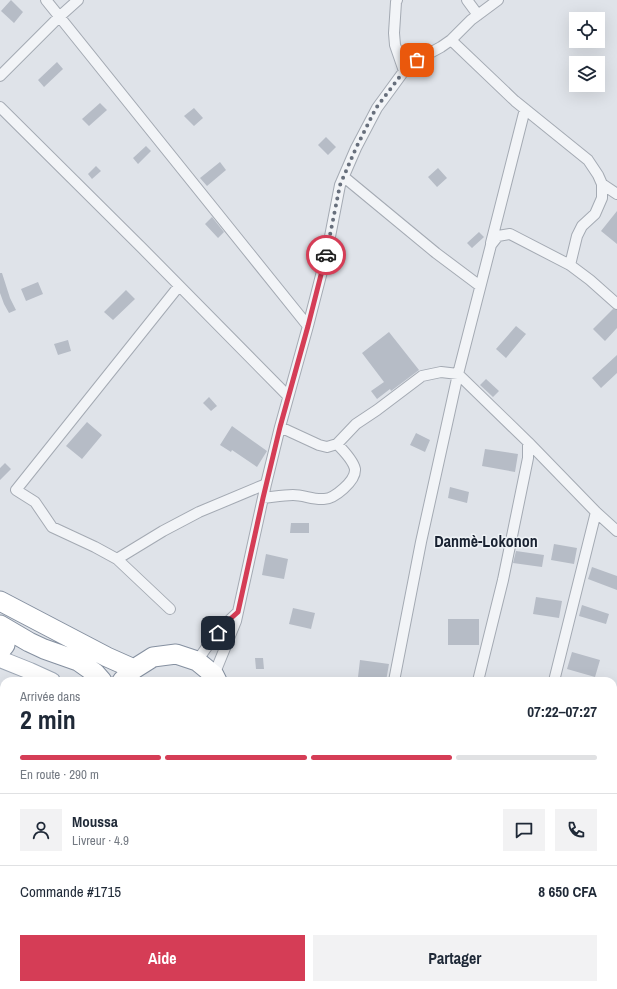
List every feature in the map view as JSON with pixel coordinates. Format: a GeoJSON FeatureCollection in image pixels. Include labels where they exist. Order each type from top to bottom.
{"type":"FeatureCollection","features":[{"type":"Feature","properties":{"kind":"highway"},"geometry":{"type":"LineString","coordinates":[[0,601],[107,657],[128,675],[153,657],[176,654],[197,660],[215,677]]}},
{"type":"Feature","properties":{"kind":"highway"},"geometry":{"type":"LineString","coordinates":[[0,651],[5,645],[3,627]]}},
{"type":"Feature","properties":{"kind":"highway"},"geometry":{"type":"LineString","coordinates":[[3,627],[44,650],[78,661],[98,677]]}},
{"type":"Feature","properties":{"kind":"main road"},"geometry":{"type":"LineString","coordinates":[[0,659],[43,677]]}},
{"type":"Feature","properties":{"kind":"street"},"geometry":{"type":"LineString","coordinates":[[46,0],[308,326]]}},
{"type":"Feature","properties":{"kind":"street"},"geometry":{"type":"LineString","coordinates":[[0,76],[78,0]]}},
{"type":"Feature","properties":{"kind":"street"},"geometry":{"type":"LineString","coordinates":[[397,0],[394,32],[395,45],[404,71]]}},
{"type":"Feature","properties":{"kind":"street"},"geometry":{"type":"LineString","coordinates":[[467,0],[478,15]]}},
{"type":"Feature","properties":{"kind":"street"},"geometry":{"type":"LineString","coordinates":[[216,677],[236,621],[280,427],[327,252],[340,185],[376,108],[404,71],[417,60],[451,40],[478,15],[498,0]]}},
{"type":"Feature","properties":{"kind":"street"},"geometry":{"type":"LineString","coordinates":[[451,40],[525,109],[588,160],[598,174],[602,184],[602,198],[595,214],[582,226],[576,236],[570,266]]}},
{"type":"Feature","properties":{"kind":"street"},"geometry":{"type":"LineString","coordinates":[[0,107],[288,396]]}},
{"type":"Feature","properties":{"kind":"street"},"geometry":{"type":"LineString","coordinates":[[395,677],[421,542],[458,374],[525,109]]}},
{"type":"Feature","properties":{"kind":"street"},"geometry":{"type":"LineString","coordinates":[[344,177],[436,253],[480,286]]}},
{"type":"Feature","properties":{"kind":"street"},"geometry":{"type":"LineString","coordinates":[[602,184],[617,194]]}},
{"type":"Feature","properties":{"kind":"street"},"geometry":{"type":"LineString","coordinates":[[490,245],[498,236],[510,234],[570,266],[590,280],[617,304]]}},
{"type":"Feature","properties":{"kind":"street"},"geometry":{"type":"LineString","coordinates":[[170,609],[117,559],[52,527],[35,502],[16,490],[180,286]]}},
{"type":"Feature","properties":{"kind":"street"},"geometry":{"type":"LineString","coordinates":[[280,427],[319,445],[327,447],[337,444],[356,424],[422,376],[441,372],[458,374],[528,442],[596,512],[617,531]]}},
{"type":"Feature","properties":{"kind":"street"},"geometry":{"type":"LineString","coordinates":[[479,677],[509,549],[528,458],[528,442]]}},
{"type":"Feature","properties":{"kind":"street"},"geometry":{"type":"LineString","coordinates":[[263,498],[294,495],[326,500],[340,492],[353,479],[355,469],[349,457],[337,444]]}},
{"type":"Feature","properties":{"kind":"street"},"geometry":{"type":"LineString","coordinates":[[117,559],[163,531],[199,512],[266,484]]}},
{"type":"Feature","properties":{"kind":"street"},"geometry":{"type":"LineString","coordinates":[[555,677],[596,512]]}},
{"type":"Feature","properties":{"kind":"street"},"geometry":{"type":"LineString","coordinates":[[197,660],[228,621],[238,612]]}},
{"type":"Feature","properties":{"kind":"building"},"geometry":{"type":"Polygon","coordinates":[[[11,0],[23,12],[14,23],[1,11],[11,0]]]}},
{"type":"Feature","properties":{"kind":"building"},"geometry":{"type":"Polygon","coordinates":[[[57,62],[63,69],[44,87],[38,80],[57,62]]]}},
{"type":"Feature","properties":{"kind":"building"},"geometry":{"type":"Polygon","coordinates":[[[100,103],[107,110],[89,126],[82,119],[100,103]]]}},
{"type":"Feature","properties":{"kind":"building"},"geometry":{"type":"Polygon","coordinates":[[[194,108],[203,118],[194,126],[184,116],[194,108]]]}},
{"type":"Feature","properties":{"kind":"building"},"geometry":{"type":"Polygon","coordinates":[[[326,137],[336,147],[328,155],[318,145],[326,137]]]}},
{"type":"Feature","properties":{"kind":"building"},"geometry":{"type":"Polygon","coordinates":[[[146,146],[151,151],[138,164],[133,158],[146,146]]]}},
{"type":"Feature","properties":{"kind":"building"},"geometry":{"type":"Polygon","coordinates":[[[220,162],[226,170],[207,186],[200,178],[220,162]]]}},
{"type":"Feature","properties":{"kind":"building"},"geometry":{"type":"Polygon","coordinates":[[[96,166],[101,171],[92,179],[88,174],[96,166]]]}},
{"type":"Feature","properties":{"kind":"building"},"geometry":{"type":"Polygon","coordinates":[[[438,168],[447,178],[437,187],[428,177],[438,168]]]}},
{"type":"Feature","properties":{"kind":"building"},"geometry":{"type":"Polygon","coordinates":[[[617,211],[617,244],[601,231],[617,211]]]}},
{"type":"Feature","properties":{"kind":"building"},"geometry":{"type":"Polygon","coordinates":[[[212,217],[224,232],[218,238],[205,224],[212,217]]]}},
{"type":"Feature","properties":{"kind":"building"},"geometry":{"type":"Polygon","coordinates":[[[479,232],[484,237],[472,248],[467,243],[479,232]]]}},
{"type":"Feature","properties":{"kind":"building"},"geometry":{"type":"Polygon","coordinates":[[[0,273],[2,273],[10,298],[16,310],[9,313],[0,293],[0,273]]]}},
{"type":"Feature","properties":{"kind":"building"},"geometry":{"type":"Polygon","coordinates":[[[38,282],[43,294],[26,301],[21,289],[38,282]]]}},
{"type":"Feature","properties":{"kind":"building"},"geometry":{"type":"Polygon","coordinates":[[[126,290],[135,299],[113,320],[104,312],[126,290]]]}},
{"type":"Feature","properties":{"kind":"building"},"geometry":{"type":"Polygon","coordinates":[[[613,309],[617,310],[617,328],[605,341],[593,329],[613,309]]]}},
{"type":"Feature","properties":{"kind":"building"},"geometry":{"type":"Polygon","coordinates":[[[516,326],[526,334],[506,358],[496,349],[516,326]]]}},
{"type":"Feature","properties":{"kind":"building"},"geometry":{"type":"Polygon","coordinates":[[[389,332],[419,370],[391,391],[390,389],[377,399],[371,391],[384,382],[362,353],[389,332]]]}},
{"type":"Feature","properties":{"kind":"building"},"geometry":{"type":"Polygon","coordinates":[[[68,340],[71,351],[58,355],[54,344],[68,340]]]}},
{"type":"Feature","properties":{"kind":"building"},"geometry":{"type":"Polygon","coordinates":[[[617,355],[617,373],[601,388],[592,378],[617,355]]]}},
{"type":"Feature","properties":{"kind":"building"},"geometry":{"type":"Polygon","coordinates":[[[486,379],[499,391],[493,397],[480,385],[486,379]]]}},
{"type":"Feature","properties":{"kind":"building"},"geometry":{"type":"Polygon","coordinates":[[[209,397],[217,406],[211,411],[203,403],[209,397]]]}},
{"type":"Feature","properties":{"kind":"building"},"geometry":{"type":"Polygon","coordinates":[[[87,422],[102,435],[82,459],[66,446],[87,422]]]}},
{"type":"Feature","properties":{"kind":"building"},"geometry":{"type":"Polygon","coordinates":[[[232,426],[267,451],[257,467],[232,450],[231,452],[220,445],[232,426]]]}},
{"type":"Feature","properties":{"kind":"building"},"geometry":{"type":"Polygon","coordinates":[[[416,433],[430,440],[425,452],[410,445],[416,433]]]}},
{"type":"Feature","properties":{"kind":"building"},"geometry":{"type":"Polygon","coordinates":[[[485,449],[518,454],[515,472],[482,466],[485,449]]]}},
{"type":"Feature","properties":{"kind":"building"},"geometry":{"type":"Polygon","coordinates":[[[5,463],[11,469],[0,480],[0,468],[5,463]]]}},
{"type":"Feature","properties":{"kind":"building"},"geometry":{"type":"Polygon","coordinates":[[[450,487],[469,492],[467,503],[448,498],[450,487]]]}},
{"type":"Feature","properties":{"kind":"building"},"geometry":{"type":"Polygon","coordinates":[[[291,523],[309,523],[309,533],[290,533],[291,523]]]}},
{"type":"Feature","properties":{"kind":"building"},"geometry":{"type":"Polygon","coordinates":[[[554,544],[577,548],[574,564],[551,560],[554,544]]]}},
{"type":"Feature","properties":{"kind":"building"},"geometry":{"type":"Polygon","coordinates":[[[516,551],[544,555],[542,567],[513,563],[516,551]]]}},
{"type":"Feature","properties":{"kind":"building"},"geometry":{"type":"Polygon","coordinates":[[[266,554],[288,559],[284,579],[262,575],[266,554]]]}},
{"type":"Feature","properties":{"kind":"building"},"geometry":{"type":"Polygon","coordinates":[[[592,567],[617,576],[617,590],[588,579],[592,567]]]}},
{"type":"Feature","properties":{"kind":"building"},"geometry":{"type":"Polygon","coordinates":[[[536,597],[562,601],[559,618],[533,614],[536,597]]]}},
{"type":"Feature","properties":{"kind":"building"},"geometry":{"type":"Polygon","coordinates":[[[582,605],[609,614],[606,624],[579,616],[582,605]]]}},
{"type":"Feature","properties":{"kind":"building"},"geometry":{"type":"Polygon","coordinates":[[[293,608],[315,613],[311,629],[289,624],[293,608]]]}},
{"type":"Feature","properties":{"kind":"building"},"geometry":{"type":"Polygon","coordinates":[[[448,619],[479,619],[479,645],[448,645],[448,619]]]}},
{"type":"Feature","properties":{"kind":"building"},"geometry":{"type":"Polygon","coordinates":[[[572,652],[600,660],[595,677],[567,669],[572,652]]]}},
{"type":"Feature","properties":{"kind":"building"},"geometry":{"type":"Polygon","coordinates":[[[255,658],[263,658],[264,669],[256,669],[255,658]]]}},
{"type":"Feature","properties":{"kind":"building"},"geometry":{"type":"Polygon","coordinates":[[[360,660],[389,664],[387,677],[358,677],[360,660]]]}},
{"type":"Feature","properties":{"kind":"way so far"},"geometry":{"type":"LineString","coordinates":[[326,255],[340,185],[356,148],[376,108],[404,71],[417,60]]}},
{"type":"Feature","properties":{"kind":"district","name":"Danmè-Lokonon"},"geometry":{"type":"Point","coordinates":[486,541]}},
{"type":"Feature","properties":{"kind":"route"},"geometry":{"type":"LineString","coordinates":[[218,633],[238,612],[280,427],[326,255]]}}]}
